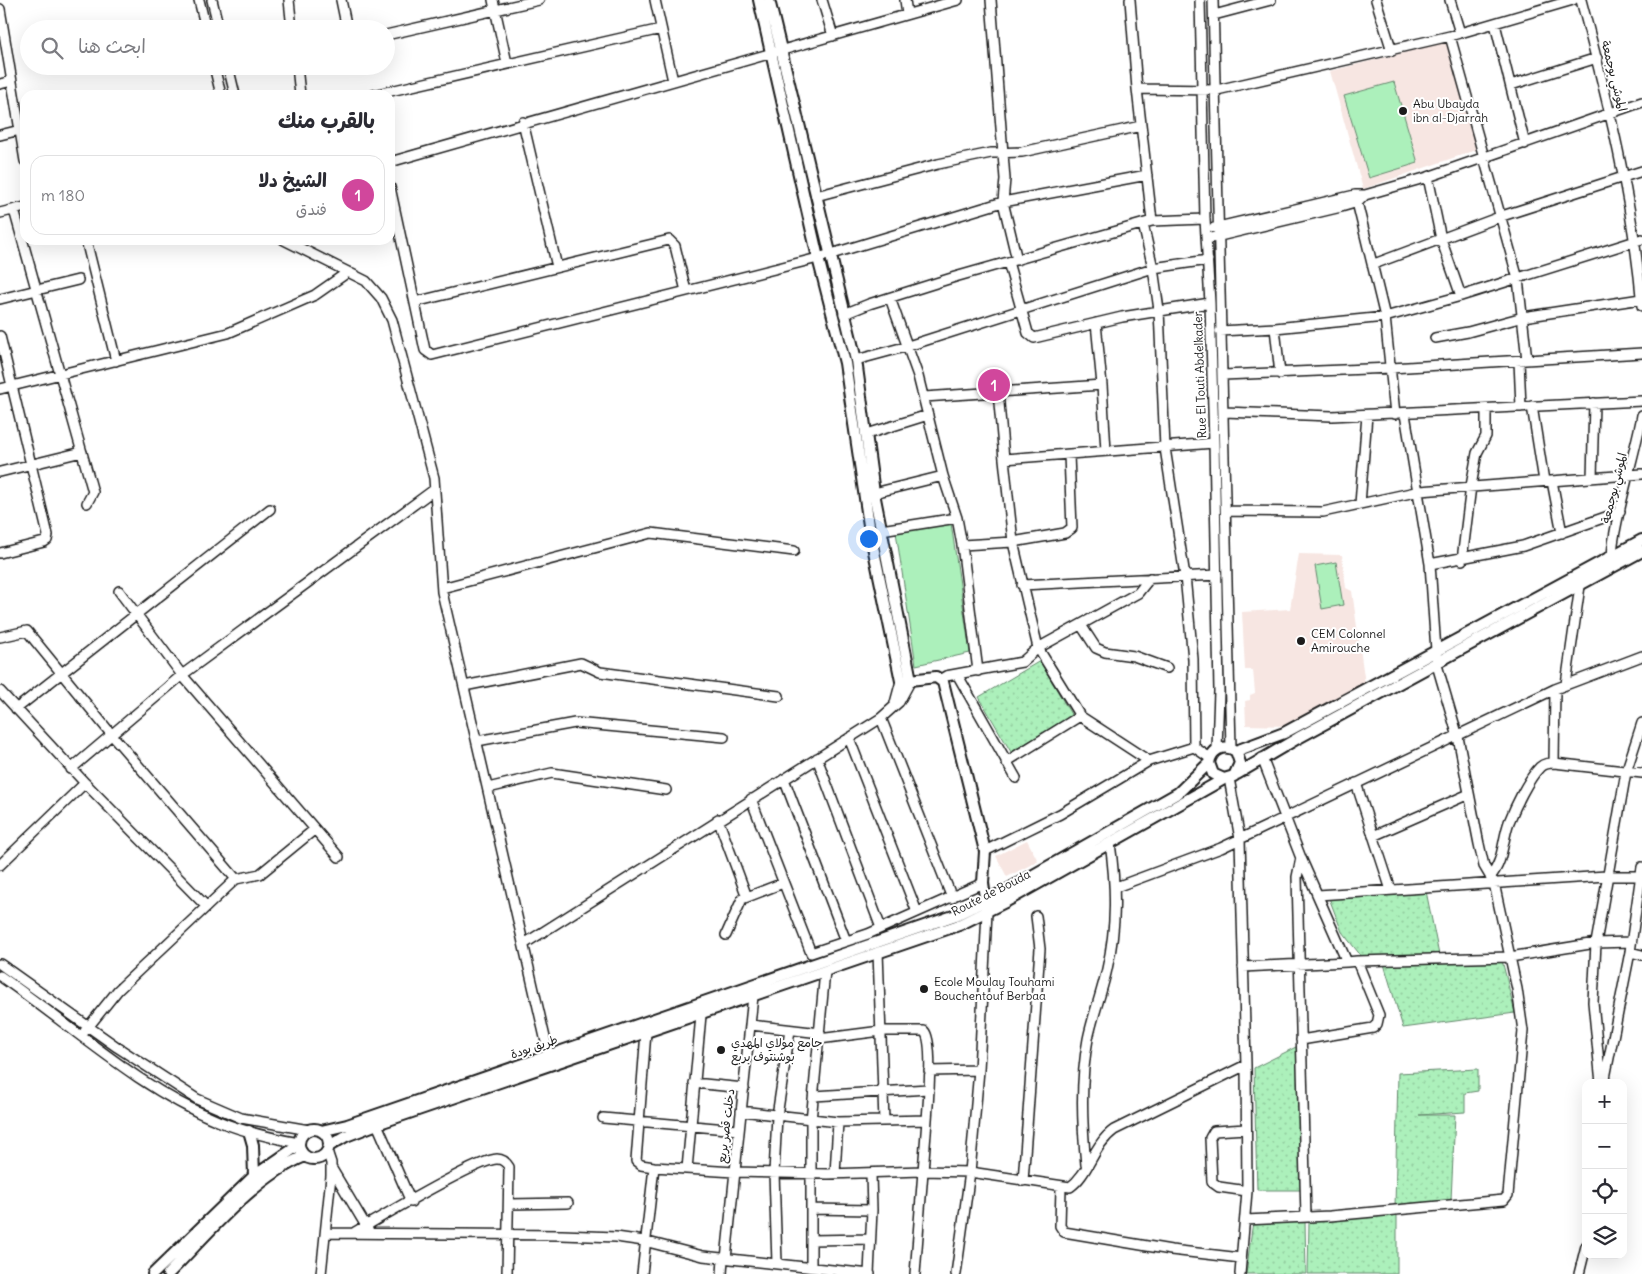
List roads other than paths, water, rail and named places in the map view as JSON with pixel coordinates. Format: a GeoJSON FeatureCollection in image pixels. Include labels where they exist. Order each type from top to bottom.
{"type":"FeatureCollection","features":[{"type":"Feature","properties":{"kind":"main road"},"geometry":{"type":"LineString","coordinates":[[758,0],[776,53],[816,196],[856,360],[874,492],[906,681]]}},
{"type":"Feature","properties":{"kind":"main road"},"geometry":{"type":"LineString","coordinates":[[769,0],[776,53],[818,258],[844,363],[870,532],[906,681]]}},
{"type":"Feature","properties":{"kind":"main road"},"geometry":{"type":"LineString","coordinates":[[1613,561],[1642,540]]}},
{"type":"Feature","properties":{"kind":"main road"},"geometry":{"type":"LineString","coordinates":[[1233,749],[1240,763],[1229,778],[1213,774],[1209,760],[1217,749],[1233,749],[1290,730],[1435,652],[1613,561],[1642,551]]}},
{"type":"Feature","properties":{"kind":"main road","name":"Route de Bouda"},"geometry":{"type":"LineString","coordinates":[[754,984],[956,915],[986,907],[1110,843],[1262,758],[1437,665],[1580,586],[1613,561]]}},
{"type":"Feature","properties":{"kind":"main road"},"geometry":{"type":"LineString","coordinates":[[906,681],[936,677],[941,680],[985,851],[983,883],[986,907]]}},
{"type":"Feature","properties":{"kind":"main road","name":"Route de Bouda"},"geometry":{"type":"LineString","coordinates":[[753,996],[958,925],[1178,793],[1209,760]]}},
{"type":"Feature","properties":{"kind":"main road","name":"طريق بودة"},"geometry":{"type":"LineString","coordinates":[[328,1149],[346,1136],[549,1056],[754,984]]}},
{"type":"Feature","properties":{"kind":"main road","name":"طريق بودة"},"geometry":{"type":"LineString","coordinates":[[321,1131],[347,1125],[481,1084],[701,1015],[753,996]]}},
{"type":"Feature","properties":{"kind":"main road"},"geometry":{"type":"LineString","coordinates":[[153,1274],[254,1176],[299,1144],[302,1135],[309,1130],[321,1131],[328,1138],[328,1149],[315,1159],[305,1156],[284,1166],[266,1179],[225,1216],[168,1274]]}},
{"type":"Feature","properties":{"kind":"main road"},"geometry":{"type":"LineString","coordinates":[[249,1132],[253,1145],[254,1176]]}},
{"type":"Feature","properties":{"kind":"main road"},"geometry":{"type":"LineString","coordinates":[[299,1144],[305,1156]]}},
{"type":"Feature","properties":{"kind":"street"},"geometry":{"type":"LineString","coordinates":[[200,0],[204,20]]}},
{"type":"Feature","properties":{"kind":"street"},"geometry":{"type":"LineString","coordinates":[[212,0],[217,20]]}},
{"type":"Feature","properties":{"kind":"street"},"geometry":{"type":"LineString","coordinates":[[289,0],[291,20]]}},
{"type":"Feature","properties":{"kind":"street"},"geometry":{"type":"LineString","coordinates":[[341,0],[345,20]]}},
{"type":"Feature","properties":{"kind":"street"},"geometry":{"type":"LineString","coordinates":[[493,0],[508,63]]}},
{"type":"Feature","properties":{"kind":"street"},"geometry":{"type":"LineString","coordinates":[[395,33],[539,0]]}},
{"type":"Feature","properties":{"kind":"street"},"geometry":{"type":"LineString","coordinates":[[655,0],[673,81]]}},
{"type":"Feature","properties":{"kind":"street"},"geometry":{"type":"LineString","coordinates":[[822,0],[833,36]]}},
{"type":"Feature","properties":{"kind":"street"},"geometry":{"type":"LineString","coordinates":[[905,0],[907,14]]}},
{"type":"Feature","properties":{"kind":"street"},"geometry":{"type":"LineString","coordinates":[[395,160],[523,122],[776,53],[958,0]]}},
{"type":"Feature","properties":{"kind":"street"},"geometry":{"type":"LineString","coordinates":[[991,0],[1005,179],[1003,202],[1012,261],[1028,333],[1034,338],[1158,310],[1210,303]]}},
{"type":"Feature","properties":{"kind":"street"},"geometry":{"type":"LineString","coordinates":[[1130,0],[1137,89],[1152,221]]}},
{"type":"Feature","properties":{"kind":"street","name":"Rue El Touti Abdelkader"},"geometry":{"type":"LineString","coordinates":[[1200,0],[1217,575],[1219,691],[1217,749]]}},
{"type":"Feature","properties":{"kind":"street","name":"Rue El Touti Abdelkader"},"geometry":{"type":"LineString","coordinates":[[1213,0],[1217,90],[1220,331],[1223,375],[1233,749]]}},
{"type":"Feature","properties":{"kind":"street"},"geometry":{"type":"LineString","coordinates":[[1214,15],[1271,0]]}},
{"type":"Feature","properties":{"kind":"street"},"geometry":{"type":"LineString","coordinates":[[1376,0],[1392,51]]}},
{"type":"Feature","properties":{"kind":"street"},"geometry":{"type":"LineString","coordinates":[[1450,0],[1455,35],[1484,157],[1502,216],[1518,279],[1523,317],[1521,407]]}},
{"type":"Feature","properties":{"kind":"street"},"geometry":{"type":"LineString","coordinates":[[1137,89],[1217,90],[1392,51],[1495,24],[1573,0]]}},
{"type":"Feature","properties":{"kind":"street","name":"الموشي بوجمعة"},"geometry":{"type":"LineString","coordinates":[[1582,0],[1639,240],[1642,306]]}},
{"type":"Feature","properties":{"kind":"street"},"geometry":{"type":"LineString","coordinates":[[0,9],[20,130],[0,135]]}},
{"type":"Feature","properties":{"kind":"street"},"geometry":{"type":"LineString","coordinates":[[1495,24],[1525,144]]}},
{"type":"Feature","properties":{"kind":"street"},"geometry":{"type":"LineString","coordinates":[[394,90],[662,28]]}},
{"type":"Feature","properties":{"kind":"street"},"geometry":{"type":"LineString","coordinates":[[1511,86],[1597,58]]}},
{"type":"Feature","properties":{"kind":"street"},"geometry":{"type":"LineString","coordinates":[[216,75],[220,90]]}},
{"type":"Feature","properties":{"kind":"street"},"geometry":{"type":"LineString","coordinates":[[230,75],[234,90]]}},
{"type":"Feature","properties":{"kind":"street"},"geometry":{"type":"LineString","coordinates":[[298,75],[299,90]]}},
{"type":"Feature","properties":{"kind":"street"},"geometry":{"type":"LineString","coordinates":[[0,84],[12,81]]}},
{"type":"Feature","properties":{"kind":"street"},"geometry":{"type":"LineString","coordinates":[[1207,240],[1220,238],[1298,213],[1428,177],[1642,102]]}},
{"type":"Feature","properties":{"kind":"street"},"geometry":{"type":"LineString","coordinates":[[1204,112],[1217,112]]}},
{"type":"Feature","properties":{"kind":"street"},"geometry":{"type":"LineString","coordinates":[[523,122],[557,267]]}},
{"type":"Feature","properties":{"kind":"street"},"geometry":{"type":"LineString","coordinates":[[816,196],[938,164],[1003,152],[1028,151],[1141,126]]}},
{"type":"Feature","properties":{"kind":"street"},"geometry":{"type":"LineString","coordinates":[[1374,264],[1502,216],[1642,171]]}},
{"type":"Feature","properties":{"kind":"street"},"geometry":{"type":"LineString","coordinates":[[395,210],[425,350],[432,355],[818,258],[1003,202],[1147,174]]}},
{"type":"Feature","properties":{"kind":"street"},"geometry":{"type":"LineString","coordinates":[[1428,177],[1441,239],[1461,296]]}},
{"type":"Feature","properties":{"kind":"street"},"geometry":{"type":"LineString","coordinates":[[1356,198],[1374,264],[1385,316],[1395,414]]}},
{"type":"Feature","properties":{"kind":"street"},"geometry":{"type":"LineString","coordinates":[[0,213],[20,208]]}},
{"type":"Feature","properties":{"kind":"street"},"geometry":{"type":"LineString","coordinates":[[14,210],[20,232]]}},
{"type":"Feature","properties":{"kind":"street"},"geometry":{"type":"LineString","coordinates":[[1206,229],[1298,213]]}},
{"type":"Feature","properties":{"kind":"street"},"geometry":{"type":"LineString","coordinates":[[844,314],[1012,261],[1152,221],[1205,219]]}},
{"type":"Feature","properties":{"kind":"street"},"geometry":{"type":"LineString","coordinates":[[1143,224],[1153,268],[1158,310],[1165,448],[1185,576],[1193,659],[1194,747],[1209,760]]}},
{"type":"Feature","properties":{"kind":"street"},"geometry":{"type":"LineString","coordinates":[[415,302],[672,240],[686,291]]}},
{"type":"Feature","properties":{"kind":"street"},"geometry":{"type":"LineString","coordinates":[[1220,331],[1275,328],[1385,316],[1518,279],[1639,240]]}},
{"type":"Feature","properties":{"kind":"street"},"geometry":{"type":"LineString","coordinates":[[24,245],[93,492],[87,503]]}},
{"type":"Feature","properties":{"kind":"street"},"geometry":{"type":"LineString","coordinates":[[87,245],[116,361]]}},
{"type":"Feature","properties":{"kind":"street"},"geometry":{"type":"LineString","coordinates":[[294,245],[366,281],[381,298],[392,320],[434,478],[442,588],[549,1056]]}},
{"type":"Feature","properties":{"kind":"street"},"geometry":{"type":"LineString","coordinates":[[856,360],[1022,311],[1153,268],[1208,260]]}},
{"type":"Feature","properties":{"kind":"street"},"geometry":{"type":"LineString","coordinates":[[0,389],[228,333],[315,295],[348,272]]}},
{"type":"Feature","properties":{"kind":"street"},"geometry":{"type":"LineString","coordinates":[[0,299],[78,280]]}},
{"type":"Feature","properties":{"kind":"street"},"geometry":{"type":"LineString","coordinates":[[890,298],[924,396],[943,476],[957,518],[978,670]]}},
{"type":"Feature","properties":{"kind":"street"},"geometry":{"type":"LineString","coordinates":[[1435,338],[1468,332],[1523,317],[1641,299]]}},
{"type":"Feature","properties":{"kind":"street"},"geometry":{"type":"LineString","coordinates":[[1096,323],[1106,451]]}},
{"type":"Feature","properties":{"kind":"street"},"geometry":{"type":"LineString","coordinates":[[1275,328],[1280,374]]}},
{"type":"Feature","properties":{"kind":"street"},"geometry":{"type":"LineString","coordinates":[[0,336],[48,538],[40,544],[1,553],[0,543]]}},
{"type":"Feature","properties":{"kind":"street"},"geometry":{"type":"LineString","coordinates":[[1223,375],[1280,374],[1642,353]]}},
{"type":"Feature","properties":{"kind":"street"},"geometry":{"type":"LineString","coordinates":[[924,396],[1102,385]]}},
{"type":"Feature","properties":{"kind":"street"},"geometry":{"type":"LineString","coordinates":[[998,392],[1014,542],[1022,585],[1038,648],[1080,716],[1149,761]]}},
{"type":"Feature","properties":{"kind":"street"},"geometry":{"type":"LineString","coordinates":[[1224,412],[1332,416],[1405,414],[1642,401]]}},
{"type":"Feature","properties":{"kind":"street"},"geometry":{"type":"LineString","coordinates":[[1592,478],[1594,403]]}},
{"type":"Feature","properties":{"kind":"street"},"geometry":{"type":"LineString","coordinates":[[1532,406],[1548,481],[1562,533]]}},
{"type":"Feature","properties":{"kind":"street"},"geometry":{"type":"LineString","coordinates":[[1462,560],[1470,486],[1478,453],[1486,436],[1486,410]]}},
{"type":"Feature","properties":{"kind":"street"},"geometry":{"type":"LineString","coordinates":[[1245,1220],[1497,1202],[1506,1198],[1522,1031],[1510,957],[1492,880],[1479,844],[1458,737],[1437,665],[1430,564],[1420,491],[1405,414]]}},
{"type":"Feature","properties":{"kind":"street"},"geometry":{"type":"LineString","coordinates":[[867,434],[928,415]]}},
{"type":"Feature","properties":{"kind":"street"},"geometry":{"type":"LineString","coordinates":[[1360,504],[1367,415]]}},
{"type":"Feature","properties":{"kind":"street","name":"الموشي بوجمعة"},"geometry":{"type":"LineString","coordinates":[[1613,561],[1620,512],[1630,476],[1642,416]]}},
{"type":"Feature","properties":{"kind":"street"},"geometry":{"type":"LineString","coordinates":[[1004,459],[1214,443]]}},
{"type":"Feature","properties":{"kind":"street"},"geometry":{"type":"LineString","coordinates":[[0,472],[82,452]]}},
{"type":"Feature","properties":{"kind":"street"},"geometry":{"type":"LineString","coordinates":[[962,544],[1014,542],[1065,534],[1071,530],[1073,524],[1069,455]]}},
{"type":"Feature","properties":{"kind":"street"},"geometry":{"type":"LineString","coordinates":[[1226,511],[1323,512],[1420,491],[1642,474]]}},
{"type":"Feature","properties":{"kind":"street"},"geometry":{"type":"LineString","coordinates":[[874,492],[943,476]]}},
{"type":"Feature","properties":{"kind":"street"},"geometry":{"type":"LineString","coordinates":[[72,769],[182,675],[435,489]]}},
{"type":"Feature","properties":{"kind":"street"},"geometry":{"type":"LineString","coordinates":[[16,708],[270,509]]}},
{"type":"Feature","properties":{"kind":"street"},"geometry":{"type":"LineString","coordinates":[[1430,564],[1462,560],[1523,546],[1620,512]]}},
{"type":"Feature","properties":{"kind":"street"},"geometry":{"type":"LineString","coordinates":[[881,530],[957,518]]}},
{"type":"Feature","properties":{"kind":"street"},"geometry":{"type":"LineString","coordinates":[[442,588],[651,533],[794,551]]}},
{"type":"Feature","properties":{"kind":"street"},"geometry":{"type":"LineString","coordinates":[[1022,585],[1217,575]]}},
{"type":"Feature","properties":{"kind":"street"},"geometry":{"type":"LineString","coordinates":[[941,680],[946,676],[1022,662],[1038,648],[1138,593],[1150,578]]}},
{"type":"Feature","properties":{"kind":"street"},"geometry":{"type":"LineString","coordinates":[[1566,684],[1580,586]]}},
{"type":"Feature","properties":{"kind":"street"},"geometry":{"type":"LineString","coordinates":[[119,591],[182,675],[339,857]]}},
{"type":"Feature","properties":{"kind":"street"},"geometry":{"type":"LineString","coordinates":[[1080,625],[1096,648],[1105,652],[1134,656],[1167,668]]}},
{"type":"Feature","properties":{"kind":"street"},"geometry":{"type":"LineString","coordinates":[[0,637],[27,631],[112,735],[236,879]]}},
{"type":"Feature","properties":{"kind":"street"},"geometry":{"type":"LineString","coordinates":[[1116,887],[1240,839],[1356,783],[1458,737],[1555,689],[1642,656]]}},
{"type":"Feature","properties":{"kind":"street"},"geometry":{"type":"LineString","coordinates":[[464,686],[581,663],[600,672],[779,696]]}},
{"type":"Feature","properties":{"kind":"street"},"geometry":{"type":"LineString","coordinates":[[957,674],[1016,778]]}},
{"type":"Feature","properties":{"kind":"street"},"geometry":{"type":"LineString","coordinates":[[524,944],[718,819],[881,718],[894,708],[906,692],[906,681]]}},
{"type":"Feature","properties":{"kind":"street"},"geometry":{"type":"LineString","coordinates":[[1554,763],[1555,689]]}},
{"type":"Feature","properties":{"kind":"street"},"geometry":{"type":"LineString","coordinates":[[0,691],[85,783],[206,906]]}},
{"type":"Feature","properties":{"kind":"street"},"geometry":{"type":"LineString","coordinates":[[1006,762],[1080,716]]}},
{"type":"Feature","properties":{"kind":"street"},"geometry":{"type":"LineString","coordinates":[[881,718],[952,898]]}},
{"type":"Feature","properties":{"kind":"street"},"geometry":{"type":"LineString","coordinates":[[477,741],[575,723],[724,737]]}},
{"type":"Feature","properties":{"kind":"street"},"geometry":{"type":"LineString","coordinates":[[1602,1079],[1593,1002],[1596,942],[1606,876],[1626,772],[1642,723]]}},
{"type":"Feature","properties":{"kind":"street"},"geometry":{"type":"LineString","coordinates":[[849,738],[918,912]]}},
{"type":"Feature","properties":{"kind":"street"},"geometry":{"type":"LineString","coordinates":[[985,851],[1060,814],[1149,761],[1194,747]]}},
{"type":"Feature","properties":{"kind":"street"},"geometry":{"type":"LineString","coordinates":[[817,758],[881,928]]}},
{"type":"Feature","properties":{"kind":"street"},"geometry":{"type":"LineString","coordinates":[[1262,758],[1301,858],[1348,962]]}},
{"type":"Feature","properties":{"kind":"street"},"geometry":{"type":"LineString","coordinates":[[1492,880],[1499,864],[1509,822],[1516,805],[1540,767],[1546,763],[1554,763],[1642,773]]}},
{"type":"Feature","properties":{"kind":"street"},"geometry":{"type":"LineString","coordinates":[[488,788],[552,773],[666,790]]}},
{"type":"Feature","properties":{"kind":"street"},"geometry":{"type":"LineString","coordinates":[[784,778],[846,941]]}},
{"type":"Feature","properties":{"kind":"street"},"geometry":{"type":"LineString","coordinates":[[1229,778],[1240,839],[1246,1064],[1247,1191],[1240,1274]]}},
{"type":"Feature","properties":{"kind":"street"},"geometry":{"type":"LineString","coordinates":[[0,866],[85,783]]}},
{"type":"Feature","properties":{"kind":"street"},"geometry":{"type":"LineString","coordinates":[[1356,783],[1391,890]]}},
{"type":"Feature","properties":{"kind":"street"},"geometry":{"type":"LineString","coordinates":[[1373,836],[1469,794]]}},
{"type":"Feature","properties":{"kind":"street"},"geometry":{"type":"LineString","coordinates":[[751,799],[810,952],[881,928],[983,883]]}},
{"type":"Feature","properties":{"kind":"street"},"geometry":{"type":"LineString","coordinates":[[718,819],[747,897]]}},
{"type":"Feature","properties":{"kind":"street"},"geometry":{"type":"LineString","coordinates":[[82,1035],[118,990],[236,879],[260,874],[315,829]]}},
{"type":"Feature","properties":{"kind":"street"},"geometry":{"type":"LineString","coordinates":[[1086,1165],[1082,1117],[1083,1076],[1088,1038],[1113,937],[1116,887],[1110,843]]}},
{"type":"Feature","properties":{"kind":"street"},"geometry":{"type":"LineString","coordinates":[[1301,858],[1297,877],[1306,1217]]}},
{"type":"Feature","properties":{"kind":"street"},"geometry":{"type":"LineString","coordinates":[[1318,895],[1492,880],[1642,873],[1630,942],[1630,952],[1603,1079]]}},
{"type":"Feature","properties":{"kind":"street"},"geometry":{"type":"LineString","coordinates":[[726,935],[740,902],[747,897],[783,883]]}},
{"type":"Feature","properties":{"kind":"street"},"geometry":{"type":"LineString","coordinates":[[956,1274],[970,1172],[979,1070],[986,907]]}},
{"type":"Feature","properties":{"kind":"street"},"geometry":{"type":"LineString","coordinates":[[1023,1180],[1040,949],[1036,916]]}},
{"type":"Feature","properties":{"kind":"street"},"geometry":{"type":"LineString","coordinates":[[1243,967],[1357,961],[1510,957],[1596,942],[1630,942]]}},
{"type":"Feature","properties":{"kind":"street"},"geometry":{"type":"LineString","coordinates":[[878,952],[884,1121]]}},
{"type":"Feature","properties":{"kind":"street"},"geometry":{"type":"LineString","coordinates":[[1630,952],[1642,955]]}},
{"type":"Feature","properties":{"kind":"street"},"geometry":{"type":"LineString","coordinates":[[1301,1040],[1348,1033],[1376,1026],[1379,1020],[1378,1010],[1357,961]]}},
{"type":"Feature","properties":{"kind":"street"},"geometry":{"type":"LineString","coordinates":[[0,964],[161,1076],[210,1105],[242,1118],[309,1130]]}},
{"type":"Feature","properties":{"kind":"street"},"geometry":{"type":"LineString","coordinates":[[811,1266],[811,1120],[825,971]]}},
{"type":"Feature","properties":{"kind":"street"},"geometry":{"type":"LineString","coordinates":[[0,976],[178,1101],[216,1120],[249,1132],[299,1144]]}},
{"type":"Feature","properties":{"kind":"street","name":"دخلت قصر بربع"},"geometry":{"type":"LineString","coordinates":[[722,1274],[753,996]]}},
{"type":"Feature","properties":{"kind":"street"},"geometry":{"type":"LineString","coordinates":[[687,1169],[701,1015]]}},
{"type":"Feature","properties":{"kind":"street"},"geometry":{"type":"LineString","coordinates":[[751,1025],[820,1036],[924,1030],[928,1038],[929,1071],[915,1274]]}},
{"type":"Feature","properties":{"kind":"street"},"geometry":{"type":"LineString","coordinates":[[777,1263],[774,1173],[777,1116],[790,1030]]}},
{"type":"Feature","properties":{"kind":"street"},"geometry":{"type":"LineString","coordinates":[[646,1032],[636,1161],[654,1167],[734,1172],[871,1174],[922,1171],[970,1172],[1061,1187],[1073,1185],[1101,1142],[1114,1130],[1246,1064]]}},
{"type":"Feature","properties":{"kind":"street"},"geometry":{"type":"LineString","coordinates":[[929,1071],[979,1070]]}},
{"type":"Feature","properties":{"kind":"street"},"geometry":{"type":"LineString","coordinates":[[694,1083],[744,1088]]}},
{"type":"Feature","properties":{"kind":"street"},"geometry":{"type":"LineString","coordinates":[[814,1096],[928,1089]]}},
{"type":"Feature","properties":{"kind":"street"},"geometry":{"type":"LineString","coordinates":[[741,1110],[777,1116],[838,1122],[926,1120]]}},
{"type":"Feature","properties":{"kind":"street"},"geometry":{"type":"LineString","coordinates":[[603,1118],[738,1130]]}},
{"type":"Feature","properties":{"kind":"street"},"geometry":{"type":"LineString","coordinates":[[835,1174],[838,1122]]}},
{"type":"Feature","properties":{"kind":"street"},"geometry":{"type":"LineString","coordinates":[[377,1124],[411,1202]]}},
{"type":"Feature","properties":{"kind":"street"},"geometry":{"type":"LineString","coordinates":[[1246,1129],[1214,1131],[1210,1138],[1212,1182],[1219,1187],[1247,1191]]}},
{"type":"Feature","properties":{"kind":"street"},"geometry":{"type":"LineString","coordinates":[[321,1274],[331,1167],[328,1149]]}},
{"type":"Feature","properties":{"kind":"street"},"geometry":{"type":"LineString","coordinates":[[368,1230],[411,1202],[470,1170],[491,1160],[498,1159],[507,1163],[509,1167],[507,1274]]}},
{"type":"Feature","properties":{"kind":"street"},"geometry":{"type":"LineString","coordinates":[[331,1167],[368,1230]]}},
{"type":"Feature","properties":{"kind":"street"},"geometry":{"type":"LineString","coordinates":[[642,1274],[644,1241],[654,1167]]}},
{"type":"Feature","properties":{"kind":"street"},"geometry":{"type":"LineString","coordinates":[[326,1233],[353,1233],[368,1230],[508,1235],[571,1235],[644,1241],[695,1255],[724,1259],[811,1266],[869,1274],[872,1210],[871,1174]]}},
{"type":"Feature","properties":{"kind":"street"},"geometry":{"type":"LineString","coordinates":[[1061,1187],[1060,1226],[1064,1232],[1171,1250],[1241,1258]]}},
{"type":"Feature","properties":{"kind":"street"},"geometry":{"type":"LineString","coordinates":[[509,1204],[568,1203]]}},
{"type":"Feature","properties":{"kind":"street"},"geometry":{"type":"LineString","coordinates":[[811,1209],[872,1210]]}},
{"type":"Feature","properties":{"kind":"street"},"geometry":{"type":"LineString","coordinates":[[811,1240],[870,1240]]}},
{"type":"Feature","properties":{"kind":"street"},"geometry":{"type":"LineString","coordinates":[[1579,1274],[1583,1259]]}},
{"type":"Feature","properties":{"kind":"place","name":"Abu Ubayda ibn al-Djarrah"},"geometry":{"type":"Point","coordinates":[1403,111]}},
{"type":"Feature","properties":{"kind":"place","name":"الشيخ دلا"},"geometry":{"type":"Point","coordinates":[994,385]}},
{"type":"Feature","properties":{"kind":"place","name":"CEM Colonnel Amirouche"},"geometry":{"type":"Point","coordinates":[1301,641]}},
{"type":"Feature","properties":{"kind":"place","name":"Ecole Moulay Touhami Bouchentouf Berbaa"},"geometry":{"type":"Point","coordinates":[924,989]}},
{"type":"Feature","properties":{"kind":"place","name":"جامع مولاي المهدي بوشنتوف بربع"},"geometry":{"type":"Point","coordinates":[721,1050]}}]}
